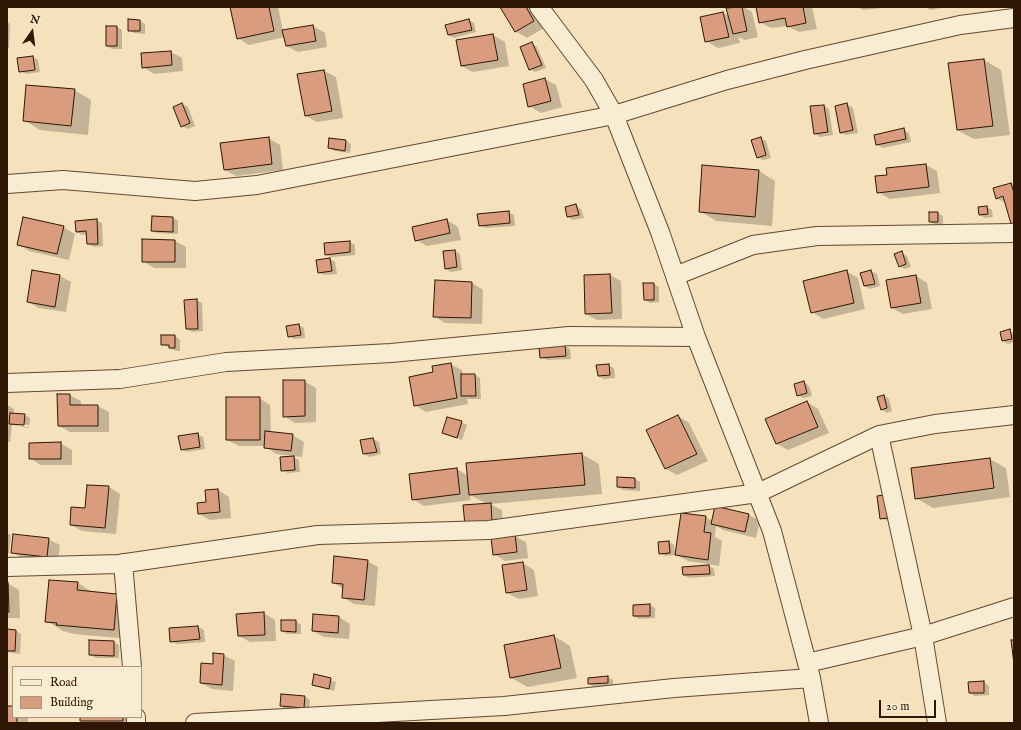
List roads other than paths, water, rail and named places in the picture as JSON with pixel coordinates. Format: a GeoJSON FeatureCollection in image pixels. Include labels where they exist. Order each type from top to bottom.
{"type":"FeatureCollection","features":[{"type":"Feature","properties":{"kind":"street"},"geometry":{"type":"LineString","coordinates":[[540,7],[594,80],[614,115],[660,232],[696,337],[772,531],[809,670],[819,723]]}},
{"type":"Feature","properties":{"kind":"street"},"geometry":{"type":"LineString","coordinates":[[7,184],[63,180],[195,191],[257,185],[614,115],[727,80],[805,60],[960,25],[1014,18]]}},
{"type":"Feature","properties":{"kind":"street"},"geometry":{"type":"LineString","coordinates":[[675,276],[753,245],[810,237],[1014,233]]}},
{"type":"Feature","properties":{"kind":"street"},"geometry":{"type":"LineString","coordinates":[[7,383],[120,379],[226,362],[391,353],[569,336],[696,337]]}},
{"type":"Feature","properties":{"kind":"street"},"geometry":{"type":"LineString","coordinates":[[7,567],[124,563],[318,534],[489,530],[758,493],[879,435],[935,424],[1014,415]]}},
{"type":"Feature","properties":{"kind":"street"},"geometry":{"type":"LineString","coordinates":[[879,435],[923,636],[937,723]]}},
{"type":"Feature","properties":{"kind":"street"},"geometry":{"type":"LineString","coordinates":[[124,563],[132,666]]}},
{"type":"Feature","properties":{"kind":"street"},"geometry":{"type":"LineString","coordinates":[[195,723],[396,718],[674,688],[809,670],[1014,607]]}}]}
